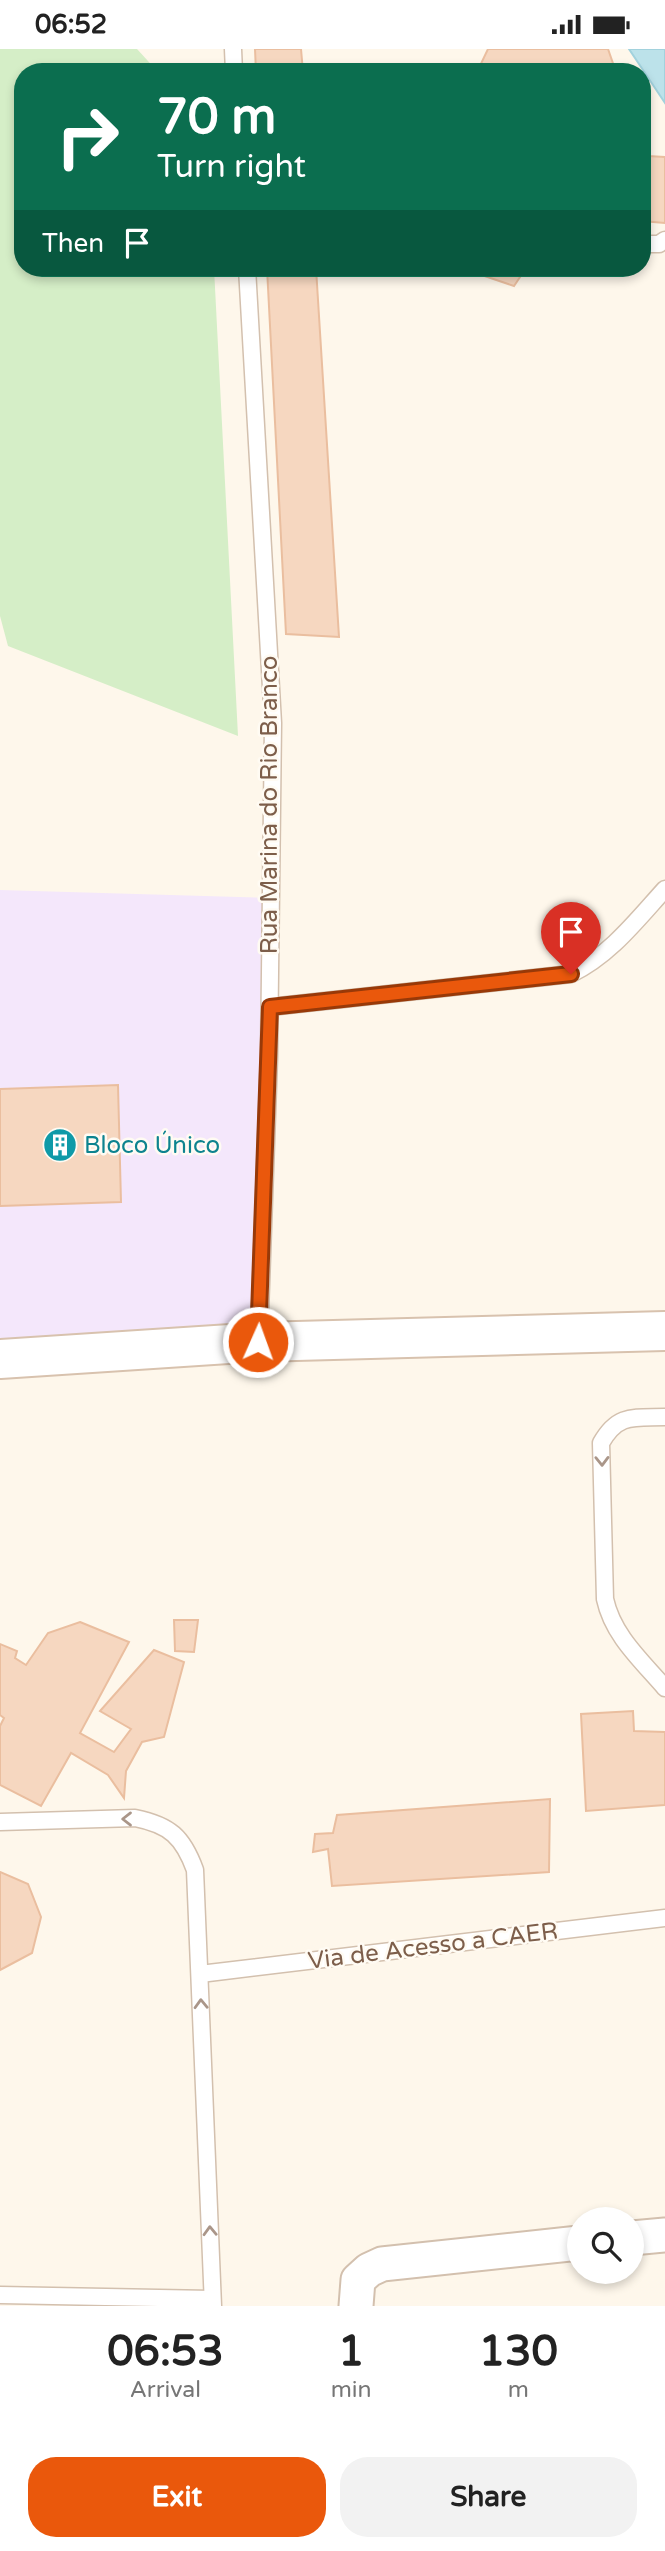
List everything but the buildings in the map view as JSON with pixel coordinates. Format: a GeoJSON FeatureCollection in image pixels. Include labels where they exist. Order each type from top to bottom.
{"type":"FeatureCollection","features":[{"type":"Feature","properties":{"kind":"street"},"geometry":{"type":"LineString","coordinates":[[0,1359],[258,1342],[665,1331]]}},
{"type":"Feature","properties":{"kind":"street"},"geometry":{"type":"LineString","coordinates":[[644,2237],[665,2235]]}},
{"type":"Feature","properties":{"kind":"street"},"geometry":{"type":"LineString","coordinates":[[356,2306],[358,2280],[382,2263],[567,2244]]}},
{"type":"Feature","properties":{"kind":"lane","name":"Rua Marina do Rio Branco"},"geometry":{"type":"LineString","coordinates":[[248,277],[273,723],[270,1007],[258,1342]]}},
{"type":"Feature","properties":{"kind":"lane"},"geometry":{"type":"LineString","coordinates":[[270,1007],[571,974],[590,965],[612,948],[665,889]]}},
{"type":"Feature","properties":{"kind":"lane"},"geometry":{"type":"LineString","coordinates":[[665,1417],[623,1419],[609,1429],[601,1443],[606,1599],[609,1616],[615,1629],[665,1688]]}},
{"type":"Feature","properties":{"kind":"lane"},"geometry":{"type":"LineString","coordinates":[[0,1822],[135,1818],[155,1822],[174,1833],[187,1848],[195,1870],[212,2303],[0,2295]]}},
{"type":"Feature","properties":{"kind":"lane","name":"Via de Acesso a CAER"},"geometry":{"type":"LineString","coordinates":[[200,1974],[665,1918]]}},
{"type":"Feature","properties":{"kind":"shaded area"},"geometry":{"type":"Polygon","coordinates":[[[0,890],[271,898],[259,1342],[0,1359],[0,890]]]}},
{"type":"Feature","properties":{"kind":"green space"},"geometry":{"type":"Polygon","coordinates":[[[0,49],[137,49],[150,63],[14,63],[14,277],[214,277],[238,736],[8,646],[0,616],[0,49]]]}},
{"type":"Feature","properties":{"kind":"water"},"geometry":{"type":"Polygon","coordinates":[[[629,49],[665,49],[665,103],[651,82],[651,63],[638,63],[629,49]]]}},
{"type":"Feature","properties":{"kind":"place","name":"Bloco Único"},"geometry":{"type":"Point","coordinates":[60,1145]}},
{"type":"Feature","properties":{"kind":"route"},"geometry":{"type":"LineString","coordinates":[[258,1342],[270,1007],[571,974]]}}]}
